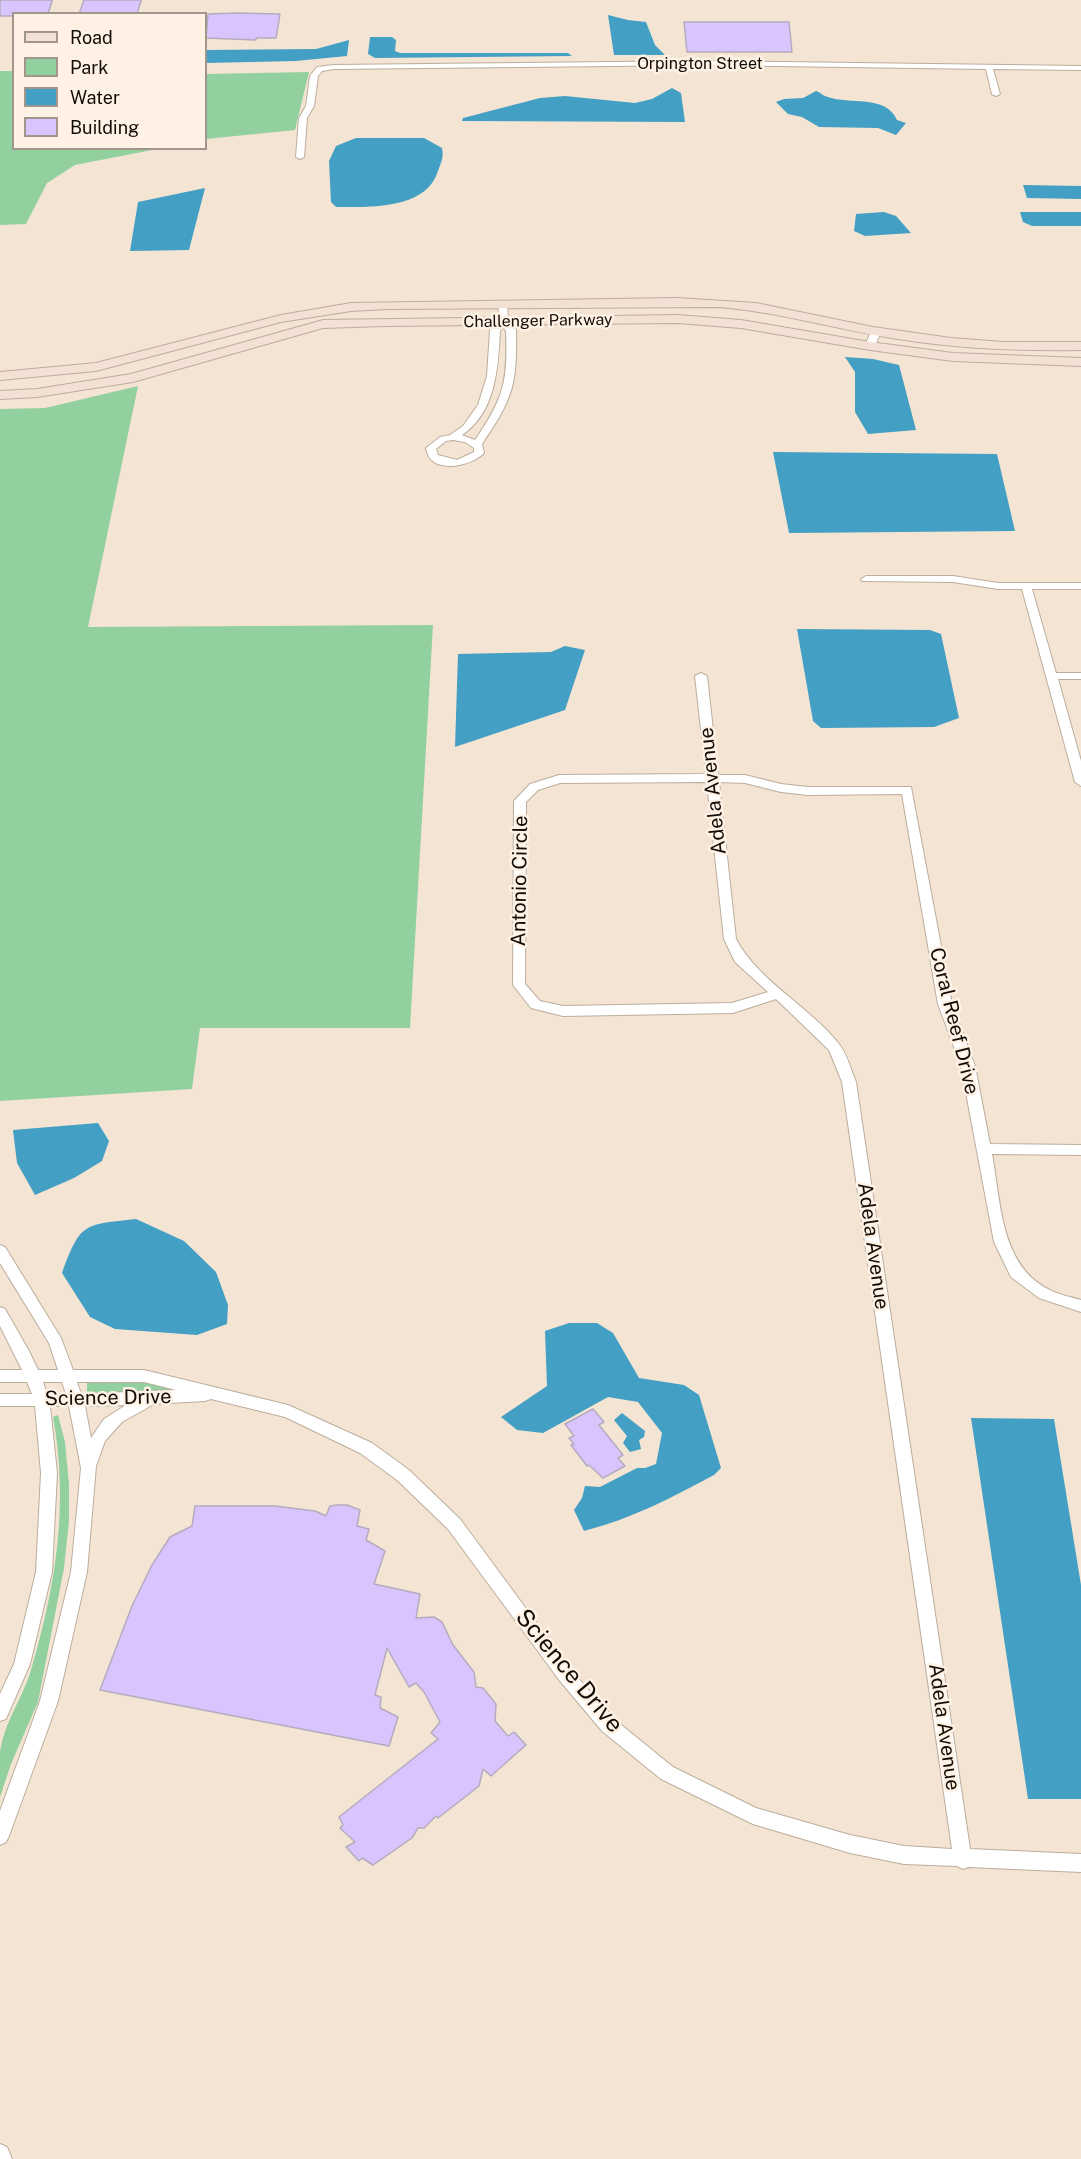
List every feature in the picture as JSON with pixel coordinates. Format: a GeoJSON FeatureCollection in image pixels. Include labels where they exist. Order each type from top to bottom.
{"type":"FeatureCollection","features":[{"type":"Feature","properties":{"kind":"main road","name":"Challenger Parkway"},"geometry":{"type":"LineString","coordinates":[[0,376],[38,374],[106,364],[274,318],[325,308],[386,305],[667,302],[737,304],[768,308],[876,332],[999,345],[1081,346]]}},
{"type":"Feature","properties":{"kind":"main road","name":"Challenger Parkway"},"geometry":{"type":"LineString","coordinates":[[0,395],[37,393],[133,378],[323,324],[678,319],[741,324],[870,346],[953,357],[1081,362]]}},
{"type":"Feature","properties":{"kind":"street","name":"Orpington Street"},"geometry":{"type":"LineString","coordinates":[[300,157],[303,117],[310,106],[314,76],[320,69],[334,67],[543,63],[1081,68]]}},
{"type":"Feature","properties":{"kind":"street"},"geometry":{"type":"LineString","coordinates":[[988,67],[996,94]]}},
{"type":"Feature","properties":{"kind":"street"},"geometry":{"type":"LineString","coordinates":[[453,437],[468,439],[477,444],[480,450],[476,456],[462,462],[448,462],[434,457],[431,448],[435,443],[462,432],[474,420],[484,401],[493,376],[495,330],[503,322],[503,304]]}},
{"type":"Feature","properties":{"kind":"street"},"geometry":{"type":"LineString","coordinates":[[477,444],[498,413],[510,379],[511,330],[503,322]]}},
{"type":"Feature","properties":{"kind":"street"},"geometry":{"type":"LineString","coordinates":[[870,346],[876,332]]}},
{"type":"Feature","properties":{"kind":"street"},"geometry":{"type":"LineString","coordinates":[[866,579],[953,579],[988,585],[1081,585]]}},
{"type":"Feature","properties":{"kind":"street"},"geometry":{"type":"LineString","coordinates":[[1026,586],[1081,782]]}},
{"type":"Feature","properties":{"kind":"street","name":"Adela Avenue"},"geometry":{"type":"LineString","coordinates":[[701,676],[730,939],[740,958],[835,1048],[849,1082],[963,1860]]}},
{"type":"Feature","properties":{"kind":"street"},"geometry":{"type":"LineString","coordinates":[[1052,676],[1081,676]]}},
{"type":"Feature","properties":{"kind":"street","name":"Antonio Circle"},"geometry":{"type":"LineString","coordinates":[[779,993],[733,1008],[564,1011],[536,1005],[519,985],[520,801],[534,787],[559,779],[745,779],[781,789],[808,791]]}},
{"type":"Feature","properties":{"kind":"street","name":"Coral Reef Drive"},"geometry":{"type":"LineString","coordinates":[[808,791],[907,790],[945,1004],[968,1066],[1001,1242],[1016,1274],[1044,1294],[1081,1306]]}},
{"type":"Feature","properties":{"kind":"street"},"geometry":{"type":"LineString","coordinates":[[983,1149],[1081,1150]]}},
{"type":"Feature","properties":{"kind":"street"},"geometry":{"type":"LineString","coordinates":[[0,1251],[56,1342],[76,1400],[89,1467]]}},
{"type":"Feature","properties":{"kind":"street"},"geometry":{"type":"LineString","coordinates":[[0,1313],[24,1355],[42,1400],[49,1473],[44,1572],[22,1664],[0,1713]]}},
{"type":"Feature","properties":{"kind":"street","name":"Science Drive"},"geometry":{"type":"LineString","coordinates":[[0,1376],[144,1376],[288,1411],[366,1448],[403,1475],[454,1524],[590,1705],[608,1725],[667,1773],[753,1816],[850,1844],[904,1855],[963,1860],[1081,1863]]}},
{"type":"Feature","properties":{"kind":"street","name":"Science Drive"},"geometry":{"type":"LineString","coordinates":[[0,1400],[153,1399],[216,1394]]}},
{"type":"Feature","properties":{"kind":"street"},"geometry":{"type":"LineString","coordinates":[[0,1836],[50,1701],[79,1572],[89,1467],[97,1439],[103,1430],[126,1412],[153,1399]]}},
{"type":"Feature","properties":{"kind":"street"},"geometry":{"type":"LineString","coordinates":[[0,2154],[2,2159]]}},
{"type":"Feature","properties":{"kind":"green space"},"geometry":{"type":"Polygon","coordinates":[[[0,71],[12,71],[12,150],[152,150],[75,165],[47,183],[26,224],[0,225],[0,71]]]}},
{"type":"Feature","properties":{"kind":"green space"},"geometry":{"type":"Polygon","coordinates":[[[309,72],[295,130],[207,139],[207,74],[309,72]]]}},
{"type":"Feature","properties":{"kind":"green space"},"geometry":{"type":"Polygon","coordinates":[[[138,386],[88,627],[433,625],[410,1028],[200,1028],[192,1089],[0,1101],[0,409],[45,408],[138,386]]]}},
{"type":"Feature","properties":{"kind":"green space"},"geometry":{"type":"Polygon","coordinates":[[[94,1381],[149,1382],[177,1388],[176,1392],[87,1392],[87,1383],[94,1381]]]}},
{"type":"Feature","properties":{"kind":"green space"},"geometry":{"type":"Polygon","coordinates":[[[58,1415],[65,1442],[69,1484],[69,1522],[64,1568],[38,1702],[11,1764],[0,1797],[2,1741],[31,1670],[53,1576],[60,1513],[58,1449],[53,1417],[58,1415]]]}},
{"type":"Feature","properties":{"kind":"water"},"geometry":{"type":"Polygon","coordinates":[[[608,15],[646,22],[655,45],[665,55],[614,55],[608,15]]]}},
{"type":"Feature","properties":{"kind":"water"},"geometry":{"type":"Polygon","coordinates":[[[370,37],[392,37],[396,40],[395,51],[400,53],[568,53],[572,56],[375,58],[368,54],[370,37]]]}},
{"type":"Feature","properties":{"kind":"water"},"geometry":{"type":"Polygon","coordinates":[[[349,40],[347,56],[296,61],[207,63],[207,50],[316,49],[349,40]]]}},
{"type":"Feature","properties":{"kind":"water"},"geometry":{"type":"Polygon","coordinates":[[[672,88],[681,93],[685,122],[462,121],[463,118],[540,98],[565,96],[635,103],[652,99],[672,88]]]}},
{"type":"Feature","properties":{"kind":"water"},"geometry":{"type":"Polygon","coordinates":[[[816,91],[837,99],[876,103],[892,112],[897,120],[906,123],[896,135],[878,128],[819,127],[802,117],[788,114],[776,102],[803,98],[816,91]]]}},
{"type":"Feature","properties":{"kind":"water"},"geometry":{"type":"Polygon","coordinates":[[[356,138],[424,138],[442,148],[442,160],[432,184],[422,193],[395,204],[336,207],[331,202],[329,161],[336,146],[356,138]]]}},
{"type":"Feature","properties":{"kind":"water"},"geometry":{"type":"Polygon","coordinates":[[[1023,185],[1081,186],[1081,199],[1027,198],[1023,185]]]}},
{"type":"Feature","properties":{"kind":"water"},"geometry":{"type":"Polygon","coordinates":[[[205,188],[189,250],[130,251],[138,202],[205,188]]]}},
{"type":"Feature","properties":{"kind":"water"},"geometry":{"type":"Polygon","coordinates":[[[884,212],[896,216],[911,233],[865,236],[854,231],[856,214],[884,212]]]}},
{"type":"Feature","properties":{"kind":"water"},"geometry":{"type":"Polygon","coordinates":[[[1020,212],[1081,212],[1081,226],[1032,226],[1023,222],[1020,212]]]}},
{"type":"Feature","properties":{"kind":"water"},"geometry":{"type":"Polygon","coordinates":[[[845,357],[873,359],[899,365],[916,430],[868,434],[855,412],[855,372],[845,357]]]}},
{"type":"Feature","properties":{"kind":"water"},"geometry":{"type":"Polygon","coordinates":[[[773,452],[997,454],[1015,531],[789,533],[773,452]]]}},
{"type":"Feature","properties":{"kind":"water"},"geometry":{"type":"Polygon","coordinates":[[[797,629],[930,630],[941,634],[959,718],[934,727],[821,728],[813,721],[797,629]]]}},
{"type":"Feature","properties":{"kind":"water"},"geometry":{"type":"Polygon","coordinates":[[[565,646],[585,650],[565,710],[455,747],[458,654],[551,652],[565,646]]]}},
{"type":"Feature","properties":{"kind":"water"},"geometry":{"type":"Polygon","coordinates":[[[98,1123],[109,1141],[102,1161],[74,1178],[35,1195],[17,1163],[13,1130],[98,1123]]]}},
{"type":"Feature","properties":{"kind":"water"},"geometry":{"type":"Polygon","coordinates":[[[136,1219],[184,1241],[216,1272],[228,1305],[227,1324],[197,1335],[115,1329],[90,1317],[62,1273],[68,1256],[86,1229],[94,1225],[136,1219]]]}},
{"type":"Feature","properties":{"kind":"water"},"geometry":{"type":"Polygon","coordinates":[[[569,1323],[597,1323],[613,1333],[639,1378],[684,1385],[699,1395],[721,1468],[714,1475],[634,1514],[584,1531],[574,1510],[582,1498],[585,1486],[600,1487],[637,1468],[656,1464],[662,1433],[638,1402],[608,1397],[543,1433],[517,1430],[501,1417],[547,1386],[545,1331],[569,1323]]]}},
{"type":"Feature","properties":{"kind":"water"},"geometry":{"type":"Polygon","coordinates":[[[622,1413],[645,1431],[644,1437],[639,1440],[641,1449],[630,1452],[623,1443],[627,1436],[614,1420],[622,1413]]]}},
{"type":"Feature","properties":{"kind":"water"},"geometry":{"type":"Polygon","coordinates":[[[971,1418],[1054,1419],[1081,1585],[1081,1799],[1028,1799],[971,1418]]]}},
{"type":"Feature","properties":{"kind":"building"},"geometry":{"type":"Polygon","coordinates":[[[0,0],[52,0],[49,12],[12,12],[12,16],[0,16],[0,0]]]}},
{"type":"Feature","properties":{"kind":"building"},"geometry":{"type":"Polygon","coordinates":[[[84,0],[141,0],[138,12],[80,12],[84,0]]]}},
{"type":"Feature","properties":{"kind":"building"},"geometry":{"type":"Polygon","coordinates":[[[208,14],[280,14],[276,38],[256,38],[256,40],[207,38],[208,14]]]}},
{"type":"Feature","properties":{"kind":"building"},"geometry":{"type":"Polygon","coordinates":[[[684,22],[789,22],[792,52],[687,52],[684,22]]]}},
{"type":"Feature","properties":{"kind":"building"},"geometry":{"type":"Polygon","coordinates":[[[593,1409],[604,1422],[599,1425],[623,1455],[618,1458],[625,1466],[603,1478],[589,1465],[587,1466],[571,1445],[574,1444],[569,1438],[574,1436],[565,1424],[593,1409]]]}},
{"type":"Feature","properties":{"kind":"building"},"geometry":{"type":"Polygon","coordinates":[[[347,1505],[360,1510],[357,1526],[369,1529],[366,1540],[385,1551],[374,1584],[420,1594],[416,1618],[434,1617],[442,1622],[453,1645],[474,1672],[476,1687],[483,1688],[496,1704],[495,1721],[508,1736],[514,1732],[526,1745],[491,1776],[483,1769],[479,1786],[438,1818],[436,1816],[424,1828],[418,1828],[412,1838],[373,1865],[362,1858],[359,1861],[346,1847],[355,1842],[340,1828],[343,1825],[339,1817],[438,1739],[431,1733],[440,1722],[424,1692],[416,1683],[409,1687],[387,1648],[375,1695],[381,1697],[380,1708],[398,1717],[389,1746],[100,1690],[132,1606],[152,1565],[170,1537],[192,1526],[195,1506],[275,1506],[315,1511],[326,1516],[330,1506],[347,1505]]]}}]}
